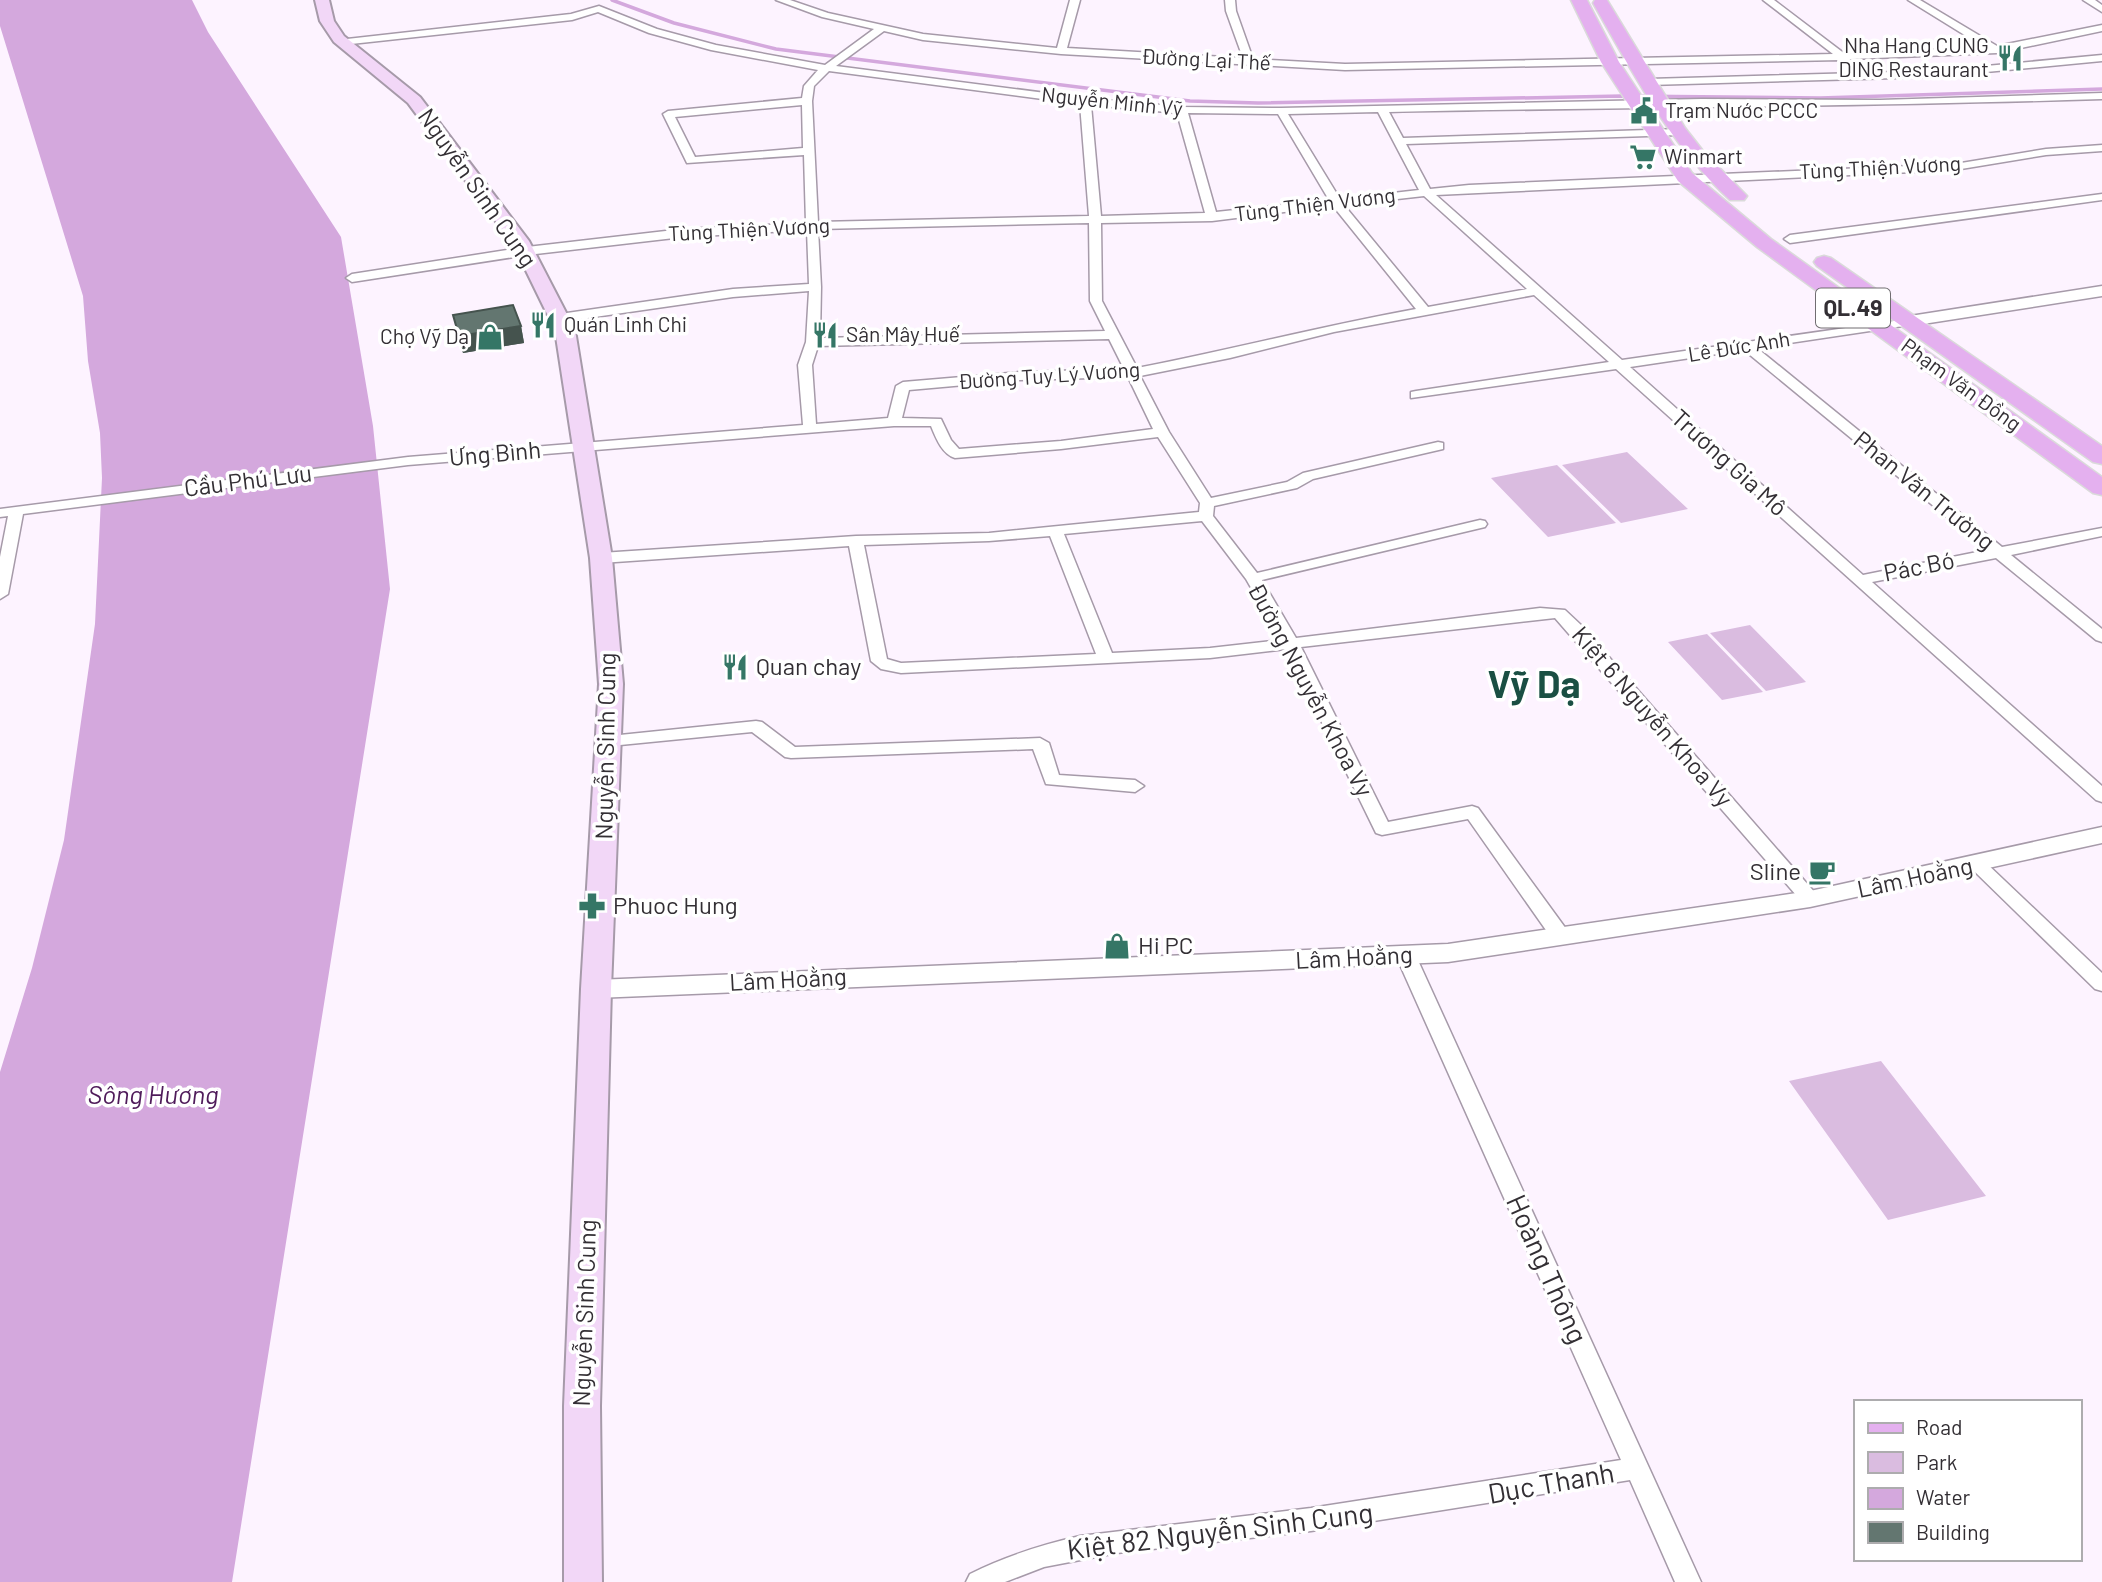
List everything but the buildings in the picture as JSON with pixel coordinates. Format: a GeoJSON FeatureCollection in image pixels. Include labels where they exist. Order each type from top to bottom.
{"type":"FeatureCollection","features":[{"type":"Feature","properties":{"kind":"main road","name":"Nguyễn Sinh Cung"},"geometry":{"type":"LineString","coordinates":[[322,0],[327,21],[342,42],[414,100],[527,251],[565,330],[601,558],[611,684],[596,989],[582,1406],[583,1582]]}},
{"type":"Feature","properties":{"kind":"main road","name":"Phạm Văn Đồng"},"geometry":{"type":"LineString","coordinates":[[1579,0],[1610,62],[1679,132],[1713,176],[1790,239],[2102,457]]}},
{"type":"Feature","properties":{"kind":"main road","name":"Phạm Văn Đồng"},"geometry":{"type":"LineString","coordinates":[[1599,0],[1636,62],[1654,132],[1685,177],[1764,243],[2102,488]]}},
{"type":"Feature","properties":{"kind":"street","name":"Đường Lại Thế"},"geometry":{"type":"LineString","coordinates":[[781,0],[881,29],[923,37],[1061,51],[1345,67],[1844,57],[1996,50],[2102,28]]}},
{"type":"Feature","properties":{"kind":"street"},"geometry":{"type":"LineString","coordinates":[[1061,51],[1075,0]]}},
{"type":"Feature","properties":{"kind":"street"},"geometry":{"type":"LineString","coordinates":[[1230,0],[1231,11],[1249,62]]}},
{"type":"Feature","properties":{"kind":"street"},"geometry":{"type":"LineString","coordinates":[[1768,0],[1844,57],[1864,77]]}},
{"type":"Feature","properties":{"kind":"street"},"geometry":{"type":"LineString","coordinates":[[1913,0],[2023,68]]}},
{"type":"Feature","properties":{"kind":"street"},"geometry":{"type":"LineString","coordinates":[[2088,0],[2102,9]]}},
{"type":"Feature","properties":{"kind":"street","name":"Nguyễn Minh Vỹ"},"geometry":{"type":"LineString","coordinates":[[342,42],[572,18],[599,9],[653,31],[715,48],[796,64],[831,65],[1085,101],[1182,110],[1382,109],[1646,96]]}},
{"type":"Feature","properties":{"kind":"street"},"geometry":{"type":"LineString","coordinates":[[810,430],[805,365],[813,342],[816,287],[810,226],[807,101],[809,86],[816,76],[845,53],[881,29]]}},
{"type":"Feature","properties":{"kind":"street"},"geometry":{"type":"LineString","coordinates":[[1646,96],[1864,77],[2023,68],[2102,58]]}},
{"type":"Feature","properties":{"kind":"street"},"geometry":{"type":"LineString","coordinates":[[1646,96],[1880,103],[2102,96]]}},
{"type":"Feature","properties":{"kind":"street"},"geometry":{"type":"LineString","coordinates":[[807,101],[668,114],[691,161],[808,151]]}},
{"type":"Feature","properties":{"kind":"street","name":"Đường Nguyễn Khoa Vy"},"geometry":{"type":"LineString","coordinates":[[1085,101],[1095,219],[1096,302],[1162,432],[1206,510],[1253,578],[1292,645],[1382,829],[1472,812],[1562,938]]}},
{"type":"Feature","properties":{"kind":"street","name":"Trương Gia Mô"},"geometry":{"type":"LineString","coordinates":[[1382,109],[1426,192],[2102,796]]}},
{"type":"Feature","properties":{"kind":"street"},"geometry":{"type":"LineString","coordinates":[[1182,110],[1212,217]]}},
{"type":"Feature","properties":{"kind":"street"},"geometry":{"type":"LineString","coordinates":[[1281,111],[1338,205],[1424,312]]}},
{"type":"Feature","properties":{"kind":"street"},"geometry":{"type":"LineString","coordinates":[[1401,141],[1679,132]]}},
{"type":"Feature","properties":{"kind":"street","name":"Tùng Thiện Vương"},"geometry":{"type":"LineString","coordinates":[[352,278],[527,251],[683,233],[810,226],[1212,217],[1338,205],[1426,192],[1685,177],[1955,167],[2046,152],[2102,148]]}},
{"type":"Feature","properties":{"kind":"street"},"geometry":{"type":"LineString","coordinates":[[1790,239],[2102,197]]}},
{"type":"Feature","properties":{"kind":"street"},"geometry":{"type":"LineString","coordinates":[[561,318],[733,293],[816,287]]}},
{"type":"Feature","properties":{"kind":"street","name":"Đường Tuy Lý Vương"},"geometry":{"type":"LineString","coordinates":[[894,422],[903,386],[1020,376],[1133,373],[1230,354],[1334,328],[1537,291]]}},
{"type":"Feature","properties":{"kind":"street","name":"Lê Đức Anh"},"geometry":{"type":"LineString","coordinates":[[1416,395],[2102,291]]}},
{"type":"Feature","properties":{"kind":"street"},"geometry":{"type":"LineString","coordinates":[[813,342],[1114,335]]}},
{"type":"Feature","properties":{"kind":"street","name":"Phan Văn Trường"},"geometry":{"type":"LineString","coordinates":[[1746,346],[2102,637]]}},
{"type":"Feature","properties":{"kind":"street"},"geometry":{"type":"LineString","coordinates":[[583,446],[894,422],[936,422],[944,442],[955,454],[1162,432]]}},
{"type":"Feature","properties":{"kind":"street","name":"Ưng Bình"},"geometry":{"type":"LineString","coordinates":[[408,461],[583,446]]}},
{"type":"Feature","properties":{"kind":"street"},"geometry":{"type":"LineString","coordinates":[[601,558],[856,541],[1056,532],[1206,510],[1292,485],[1308,476],[1438,446]]}},
{"type":"Feature","properties":{"kind":"street","name":"Cầu Phú Lưu"},"geometry":{"type":"LineString","coordinates":[[17,510],[408,461]]}},
{"type":"Feature","properties":{"kind":"street"},"geometry":{"type":"LineString","coordinates":[[0,513],[17,510],[0,594]]}},
{"type":"Feature","properties":{"kind":"street"},"geometry":{"type":"LineString","coordinates":[[1253,578],[1480,524]]}},
{"type":"Feature","properties":{"kind":"street"},"geometry":{"type":"LineString","coordinates":[[1056,532],[1105,656]]}},
{"type":"Feature","properties":{"kind":"street","name":"Pác Bó"},"geometry":{"type":"LineString","coordinates":[[1859,580],[2102,532]]}},
{"type":"Feature","properties":{"kind":"street"},"geometry":{"type":"LineString","coordinates":[[856,541],[879,661],[887,666],[901,668],[1210,653],[1292,645]]}},
{"type":"Feature","properties":{"kind":"street","name":"Kiệt 6 Nguyễn Khoa Vy"},"geometry":{"type":"LineString","coordinates":[[1292,645],[1548,612],[1563,615],[1810,899]]}},
{"type":"Feature","properties":{"kind":"street"},"geometry":{"type":"LineString","coordinates":[[610,741],[756,726],[792,752],[1040,743],[1052,780],[1135,786]]}},
{"type":"Feature","properties":{"kind":"street","name":"Lâm Hoằng"},"geometry":{"type":"LineString","coordinates":[[596,989],[977,971],[1406,956],[1562,938],[1810,899],[2102,835]]}},
{"type":"Feature","properties":{"kind":"street"},"geometry":{"type":"LineString","coordinates":[[1978,864],[2102,984]]}},
{"type":"Feature","properties":{"kind":"street","name":"Hoàng Thông"},"geometry":{"type":"LineString","coordinates":[[1406,956],[1688,1582]]}},
{"type":"Feature","properties":{"kind":"street","name":"Dục Thanh"},"geometry":{"type":"LineString","coordinates":[[1466,1498],[1637,1468]]}},
{"type":"Feature","properties":{"kind":"street","name":"Kiệt 82 Nguyễn Sinh Cung"},"geometry":{"type":"LineString","coordinates":[[979,1582],[1025,1560],[1078,1548],[1466,1498]]}},
{"type":"Feature","properties":{"kind":"green space"},"geometry":{"type":"Polygon","coordinates":[[[1627,452],[1688,509],[1621,523],[1562,465],[1627,452]]]}},
{"type":"Feature","properties":{"kind":"green space"},"geometry":{"type":"Polygon","coordinates":[[[1557,465],[1616,523],[1548,537],[1491,478],[1557,465]]]}},
{"type":"Feature","properties":{"kind":"green space"},"geometry":{"type":"Polygon","coordinates":[[[1750,625],[1806,682],[1766,691],[1710,633],[1750,625]]]}},
{"type":"Feature","properties":{"kind":"green space"},"geometry":{"type":"Polygon","coordinates":[[[1707,634],[1763,692],[1722,700],[1668,642],[1707,634]]]}},
{"type":"Feature","properties":{"kind":"green space"},"geometry":{"type":"Polygon","coordinates":[[[1881,1061],[1986,1196],[1888,1220],[1789,1081],[1881,1061]]]}},
{"type":"Feature","properties":{"kind":"water","name":"Sông Hương"},"geometry":{"type":"Polygon","coordinates":[[[0,0],[192,0],[208,32],[341,237],[373,426],[390,589],[232,1582],[0,1582],[0,1072],[32,968],[64,840],[95,624],[102,478],[100,433],[88,361],[83,296],[0,26],[0,0]]]}},
{"type":"Feature","properties":{"kind":"waterway"},"geometry":{"type":"LineString","coordinates":[[612,0],[674,23],[776,49],[1190,101],[1258,103],[1622,96],[1820,98],[2102,89]]}},
{"type":"Feature","properties":{"kind":"place","name":"Nha Hang CUNG DING Restaurant"},"geometry":{"type":"Point","coordinates":[2010,58]}},
{"type":"Feature","properties":{"kind":"place","name":"Trạm Nước PCCC"},"geometry":{"type":"Point","coordinates":[1644,111]}},
{"type":"Feature","properties":{"kind":"place","name":"Winmart"},"geometry":{"type":"Point","coordinates":[1643,157]}},
{"type":"Feature","properties":{"kind":"place","name":"Quán Linh Chi"},"geometry":{"type":"Point","coordinates":[543,325]}},
{"type":"Feature","properties":{"kind":"place","name":"Sân Mây Huế"},"geometry":{"type":"Point","coordinates":[825,335]}},
{"type":"Feature","properties":{"kind":"place","name":"Chợ Vỹ Dạ"},"geometry":{"type":"Point","coordinates":[490,337]}},
{"type":"Feature","properties":{"kind":"place","name":"Quan chay"},"geometry":{"type":"Point","coordinates":[735,667]}},
{"type":"Feature","properties":{"kind":"place","name":"Sline"},"geometry":{"type":"Point","coordinates":[1822,872]}},
{"type":"Feature","properties":{"kind":"place","name":"Phuoc Hung"},"geometry":{"type":"Point","coordinates":[592,906]}},
{"type":"Feature","properties":{"kind":"place","name":"Hi PC"},"geometry":{"type":"Point","coordinates":[1117,946]}},
{"type":"Feature","properties":{"kind":"district","name":"Vỹ Dạ"},"geometry":{"type":"Point","coordinates":[1534,685]}}]}
